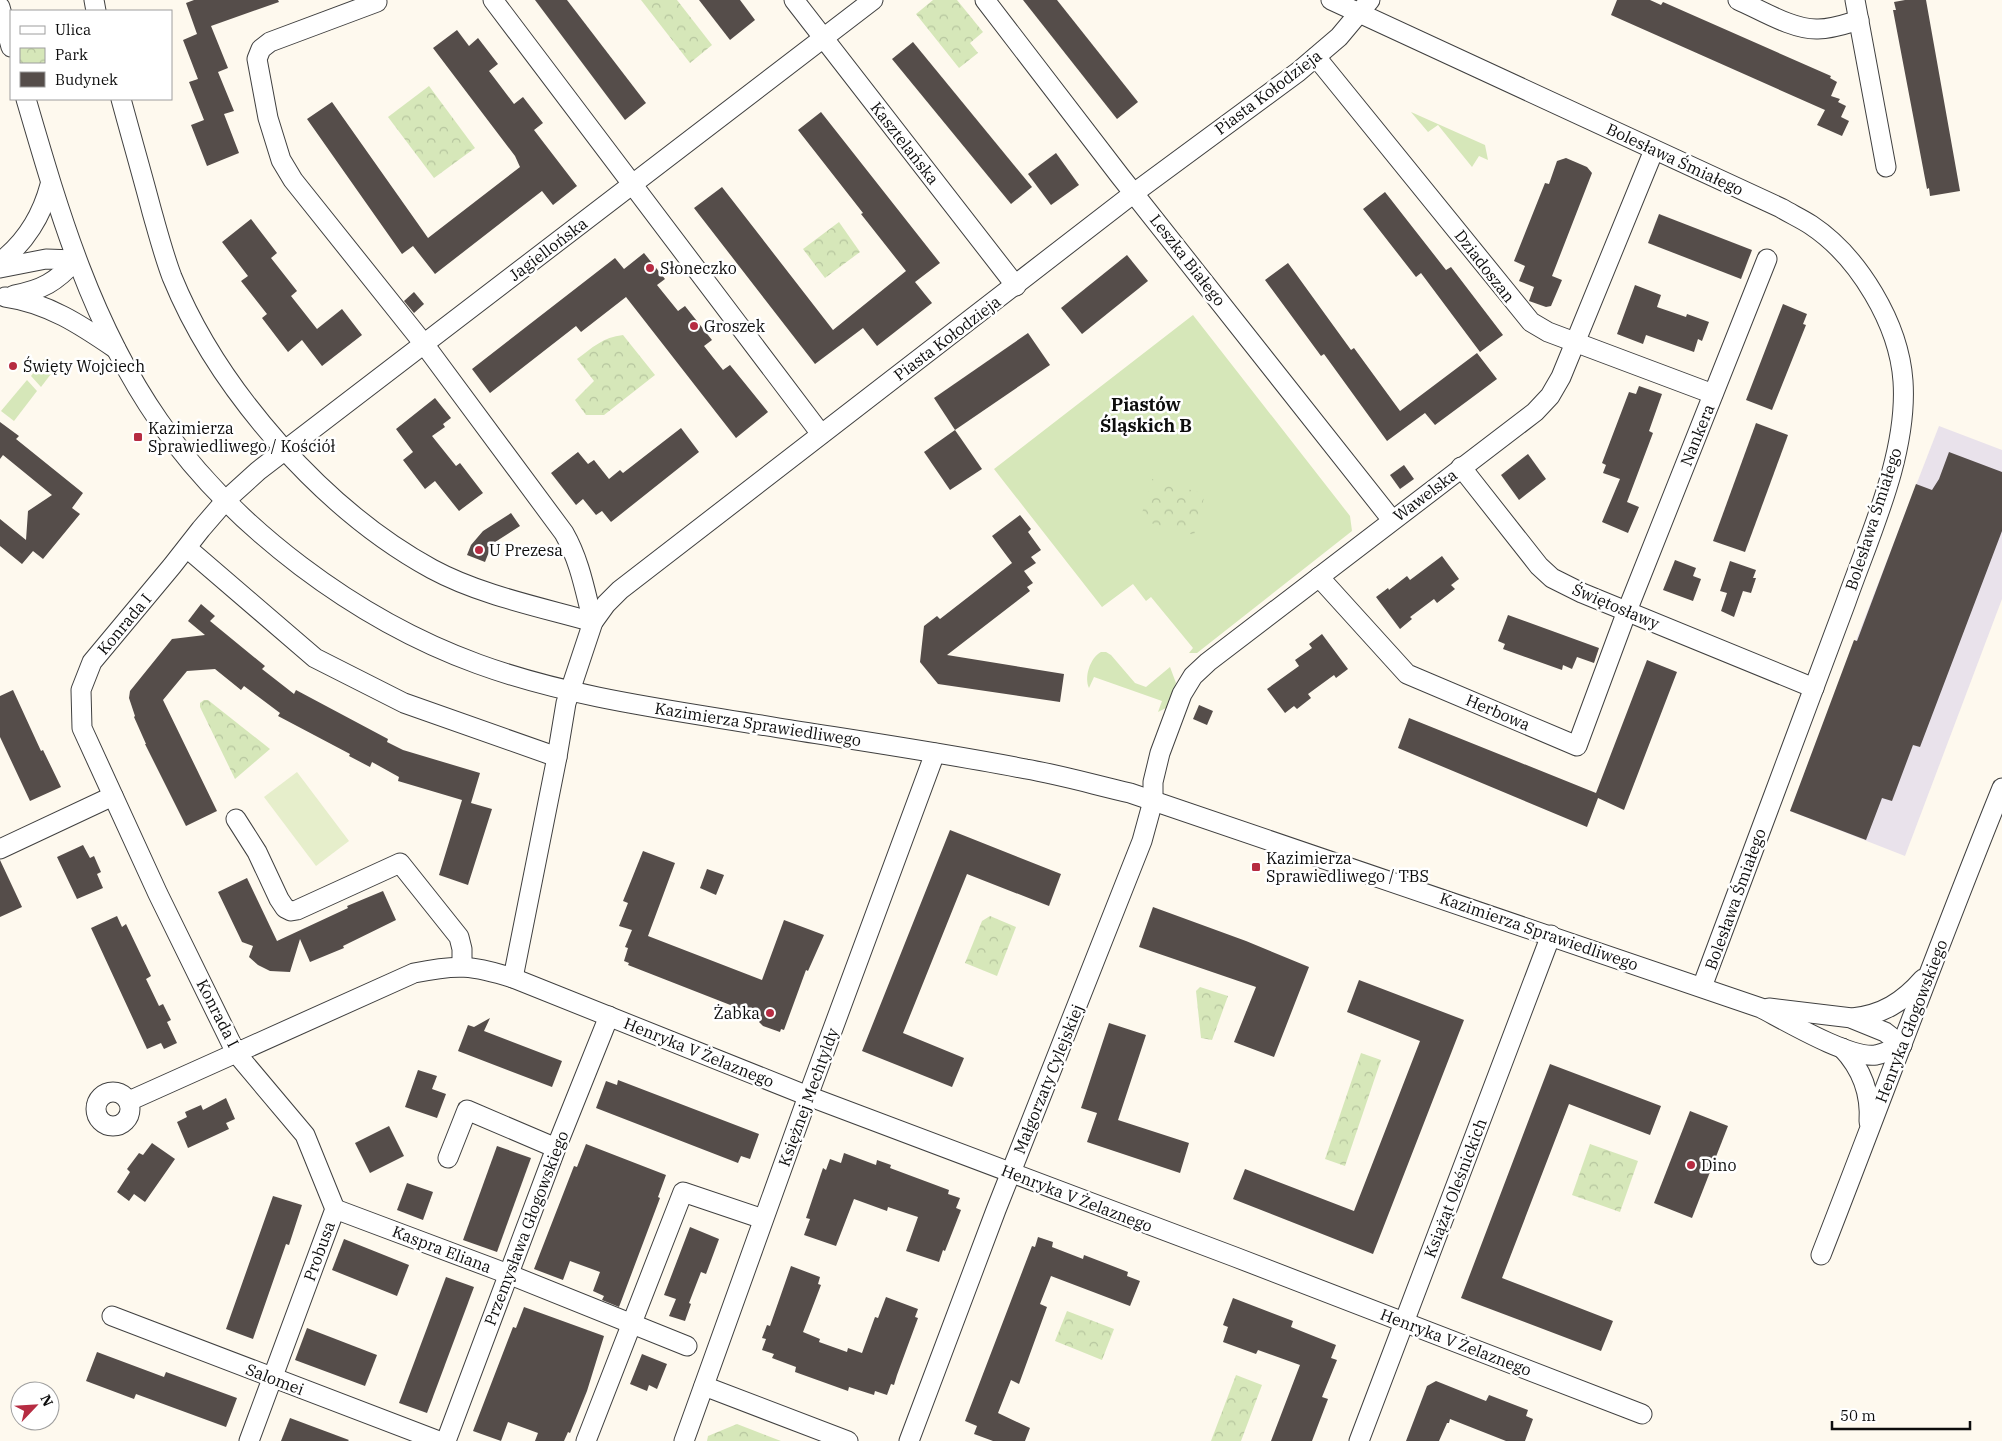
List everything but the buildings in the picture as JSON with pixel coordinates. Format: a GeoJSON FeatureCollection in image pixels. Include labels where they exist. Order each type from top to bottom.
{"type":"FeatureCollection","features":[{"type":"Feature","properties":{"kind":"street"},"geometry":{"type":"LineString","coordinates":[[494,0],[821,434]]}},
{"type":"Feature","properties":{"kind":"street","name":"Kasztelańska"},"geometry":{"type":"LineString","coordinates":[[794,0],[1016,286]]}},
{"type":"Feature","properties":{"kind":"street","name":"Jagiellońska"},"geometry":{"type":"LineString","coordinates":[[226,500],[258,471],[873,0]]}},
{"type":"Feature","properties":{"kind":"street","name":"Leszka Białego"},"geometry":{"type":"LineString","coordinates":[[984,0],[1392,520]]}},
{"type":"Feature","properties":{"kind":"street","name":"Bolesława Śmiałego"},"geometry":{"type":"LineString","coordinates":[[1331,0],[1365,6],[1654,150],[1781,208],[1812,226],[1841,251],[1872,290],[1893,333],[1903,380],[1902,420],[1893,466],[1814,688],[1702,987]]}},
{"type":"Feature","properties":{"kind":"street"},"geometry":{"type":"LineString","coordinates":[[1738,0],[1799,27],[1830,28],[1859,20]]}},
{"type":"Feature","properties":{"kind":"street"},"geometry":{"type":"LineString","coordinates":[[1855,0],[1886,166]]}},
{"type":"Feature","properties":{"kind":"street"},"geometry":{"type":"LineString","coordinates":[[377,2],[270,42],[261,49],[257,59],[268,118],[280,160],[293,180],[424,344],[564,533],[573,549],[580,568],[593,622]]}},
{"type":"Feature","properties":{"kind":"street","name":"Piasta Kołodzieja"},"geometry":{"type":"LineString","coordinates":[[570,690],[593,622],[606,604],[620,590],[1134,193],[1316,57],[1339,37],[1365,6]]}},
{"type":"Feature","properties":{"kind":"street"},"geometry":{"type":"LineString","coordinates":[[0,7],[10,43]]}},
{"type":"Feature","properties":{"kind":"street","name":"Dziadoszan"},"geometry":{"type":"LineString","coordinates":[[1316,57],[1531,322],[1548,332],[1713,394]]}},
{"type":"Feature","properties":{"kind":"street","name":"Kazimierza Sprawiedliwego"},"geometry":{"type":"LineString","coordinates":[[26,100],[50,185],[76,260],[117,349],[159,420],[198,470],[226,500],[311,574],[362,608],[412,636],[481,666],[570,690],[649,706],[1028,769],[1130,793],[1761,1008],[1822,1039],[1858,1054],[1876,1055],[1902,1045]]}},
{"type":"Feature","properties":{"kind":"street"},"geometry":{"type":"LineString","coordinates":[[121,100],[161,243],[172,276],[184,303],[231,381],[286,451],[330,495],[376,533],[432,569],[466,584],[593,622]]}},
{"type":"Feature","properties":{"kind":"street","name":"Wawelska"},"geometry":{"type":"LineString","coordinates":[[1153,801],[1153,782],[1160,753],[1182,694],[1193,676],[1208,662],[1535,412],[1550,396],[1576,342],[1654,150]]}},
{"type":"Feature","properties":{"kind":"street"},"geometry":{"type":"LineString","coordinates":[[0,262],[17,247],[36,220],[50,185]]}},
{"type":"Feature","properties":{"kind":"street"},"geometry":{"type":"LineString","coordinates":[[0,268],[46,259],[76,260]]}},
{"type":"Feature","properties":{"kind":"street","name":"Nankera"},"geometry":{"type":"LineString","coordinates":[[1627,610],[1767,259]]}},
{"type":"Feature","properties":{"kind":"street"},"geometry":{"type":"LineString","coordinates":[[3,297],[45,287],[62,275],[76,260]]}},
{"type":"Feature","properties":{"kind":"street"},"geometry":{"type":"LineString","coordinates":[[3,297],[31,301],[65,316],[117,349]]}},
{"type":"Feature","properties":{"kind":"street","name":"Świętosławy"},"geometry":{"type":"LineString","coordinates":[[1461,467],[1527,551],[1552,578],[1582,593],[1814,688]]}},
{"type":"Feature","properties":{"kind":"street","name":"Konrada I"},"geometry":{"type":"LineString","coordinates":[[226,500],[92,662],[81,690],[82,728],[158,894],[236,1053],[414,973],[445,966],[462,966],[490,971],[513,978]]}},
{"type":"Feature","properties":{"kind":"street"},"geometry":{"type":"LineString","coordinates":[[187,548],[315,658],[404,704],[557,757]]}},
{"type":"Feature","properties":{"kind":"street","name":"Herbowa"},"geometry":{"type":"LineString","coordinates":[[1319,577],[1407,674],[1577,746],[1627,610]]}},
{"type":"Feature","properties":{"kind":"street"},"geometry":{"type":"LineString","coordinates":[[513,978],[570,690]]}},
{"type":"Feature","properties":{"kind":"street","name":"Księżnej Mechtyldy"},"geometry":{"type":"LineString","coordinates":[[684,1441],[763,1219],[935,754]]}},
{"type":"Feature","properties":{"kind":"street","name":"Henryka Głogowskiego"},"geometry":{"type":"LineString","coordinates":[[1821,1255],[2002,788]]}},
{"type":"Feature","properties":{"kind":"street"},"geometry":{"type":"LineString","coordinates":[[0,849],[114,796]]}},
{"type":"Feature","properties":{"kind":"street","name":"Małgorzaty Cylejskiej"},"geometry":{"type":"LineString","coordinates":[[909,1441],[1011,1173],[1142,840],[1153,801]]}},
{"type":"Feature","properties":{"kind":"street"},"geometry":{"type":"LineString","coordinates":[[236,819],[257,852],[279,899],[285,908],[291,910],[297,910],[400,863],[459,938],[462,949],[462,966]]}},
{"type":"Feature","properties":{"kind":"street","name":"Książąt Oleśnickich"},"geometry":{"type":"LineString","coordinates":[[1359,1441],[1551,935]]}},
{"type":"Feature","properties":{"kind":"street","name":"Kazimierza Sprawiedliwego"},"geometry":{"type":"LineString","coordinates":[[1852,1018],[1875,1014],[1896,1005],[1907,997],[1929,973]]}},
{"type":"Feature","properties":{"kind":"street","name":"Henryka V Żelaznego"},"geometry":{"type":"LineString","coordinates":[[513,978],[808,1096],[1642,1414]]}},
{"type":"Feature","properties":{"kind":"street","name":"Kazimierza Sprawiedliwego"},"geometry":{"type":"LineString","coordinates":[[1761,1008],[1798,1010],[1852,1018],[1885,1032],[1902,1045]]}},
{"type":"Feature","properties":{"kind":"street","name":"Przemysława Głogowskiego"},"geometry":{"type":"LineString","coordinates":[[446,1441],[556,1148],[609,1016]]}},
{"type":"Feature","properties":{"kind":"street"},"geometry":{"type":"LineString","coordinates":[[1841,1047],[1857,1065],[1867,1089],[1869,1133]]}},
{"type":"Feature","properties":{"kind":"street"},"geometry":{"type":"LineString","coordinates":[[129,1101],[236,1053]]}},
{"type":"Feature","properties":{"kind":"street","name":"Probusa"},"geometry":{"type":"LineString","coordinates":[[236,1053],[305,1135],[335,1209],[248,1441]]}},
{"type":"Feature","properties":{"kind":"street"},"geometry":{"type":"LineString","coordinates":[[448,1158],[467,1110],[556,1148]]}},
{"type":"Feature","properties":{"kind":"street"},"geometry":{"type":"LineString","coordinates":[[586,1441],[683,1192],[763,1219]]}},
{"type":"Feature","properties":{"kind":"street","name":"Kaspra Eliana"},"geometry":{"type":"LineString","coordinates":[[335,1209],[508,1274],[687,1346]]}},
{"type":"Feature","properties":{"kind":"street","name":"Salomei"},"geometry":{"type":"LineString","coordinates":[[112,1316],[439,1441]]}},
{"type":"Feature","properties":{"kind":"street"},"geometry":{"type":"LineString","coordinates":[[704,1386],[848,1441]]}},
{"type":"Feature","properties":{"kind":"shaded area"},"geometry":{"type":"Polygon","coordinates":[[[1939,426],[2002,450],[2002,599],[1905,856],[1790,811],[1939,426]]]}},
{"type":"Feature","properties":{"kind":"green space"},"geometry":{"type":"Polygon","coordinates":[[[641,0],[677,0],[712,45],[690,63],[641,0]]]}},
{"type":"Feature","properties":{"kind":"green space"},"geometry":{"type":"Polygon","coordinates":[[[933,0],[957,0],[983,32],[970,43],[978,53],[959,68],[916,14],[933,0]]]}},
{"type":"Feature","properties":{"kind":"green space"},"geometry":{"type":"Polygon","coordinates":[[[429,86],[475,148],[434,178],[388,117],[429,86]]]}},
{"type":"Feature","properties":{"kind":"green space"},"geometry":{"type":"Polygon","coordinates":[[[1411,112],[1485,145],[1488,160],[1479,156],[1472,167],[1438,125],[1428,132],[1411,112]]]}},
{"type":"Feature","properties":{"kind":"green space"},"geometry":{"type":"Polygon","coordinates":[[[839,222],[860,252],[825,278],[803,249],[839,222]]]}},
{"type":"Feature","properties":{"kind":"green space"},"geometry":{"type":"Polygon","coordinates":[[[1193,315],[1350,516],[1352,531],[1197,653],[1189,653],[1193,648],[1151,597],[1146,601],[1133,584],[1102,607],[994,469],[1193,315]]]}},
{"type":"Feature","properties":{"kind":"green space"},"geometry":{"type":"Polygon","coordinates":[[[623,335],[655,375],[604,415],[586,415],[575,400],[594,381],[577,359],[609,338],[623,335]]]}},
{"type":"Feature","properties":{"kind":"green space"},"geometry":{"type":"Polygon","coordinates":[[[45,358],[54,370],[41,387],[31,376],[45,358]]]}},
{"type":"Feature","properties":{"kind":"green space"},"geometry":{"type":"Polygon","coordinates":[[[27,380],[37,391],[14,421],[1,411],[27,380]]]}},
{"type":"Feature","properties":{"kind":"green space"},"geometry":{"type":"Polygon","coordinates":[[[1152,479],[1205,494],[1194,535],[1140,520],[1152,479]]]}},
{"type":"Feature","properties":{"kind":"green space"},"geometry":{"type":"Polygon","coordinates":[[[1101,652],[1111,655],[1135,683],[1146,687],[1170,667],[1176,683],[1168,707],[1158,712],[1162,701],[1094,677],[1089,688],[1087,679],[1089,668],[1101,652]]]}},
{"type":"Feature","properties":{"kind":"green space"},"geometry":{"type":"Polygon","coordinates":[[[208,700],[270,749],[235,779],[200,707],[200,703],[208,700]]]}},
{"type":"Feature","properties":{"kind":"green space"},"geometry":{"type":"Polygon","coordinates":[[[297,772],[349,841],[316,866],[264,797],[297,772]]]}},
{"type":"Feature","properties":{"kind":"green space"},"geometry":{"type":"Polygon","coordinates":[[[990,916],[1016,927],[997,976],[965,963],[982,921],[990,916]]]}},
{"type":"Feature","properties":{"kind":"green space"},"geometry":{"type":"Polygon","coordinates":[[[1200,987],[1228,996],[1212,1040],[1201,1038],[1196,991],[1200,987]]]}},
{"type":"Feature","properties":{"kind":"green space"},"geometry":{"type":"Polygon","coordinates":[[[1361,1053],[1381,1060],[1345,1166],[1325,1159],[1361,1053]]]}},
{"type":"Feature","properties":{"kind":"green space"},"geometry":{"type":"Polygon","coordinates":[[[1590,1144],[1638,1161],[1620,1212],[1572,1195],[1590,1144]]]}},
{"type":"Feature","properties":{"kind":"green space"},"geometry":{"type":"Polygon","coordinates":[[[1067,1311],[1114,1329],[1102,1360],[1055,1341],[1067,1311]]]}},
{"type":"Feature","properties":{"kind":"green space"},"geometry":{"type":"Polygon","coordinates":[[[1236,1375],[1262,1385],[1241,1441],[1211,1441],[1236,1375]]]}},
{"type":"Feature","properties":{"kind":"green space"},"geometry":{"type":"Polygon","coordinates":[[[737,1424],[781,1441],[707,1441],[708,1436],[737,1424]]]}},
{"type":"Feature","properties":{"kind":"place","name":"Słoneczko"},"geometry":{"type":"Point","coordinates":[650,268]}},
{"type":"Feature","properties":{"kind":"place","name":"Groszek"},"geometry":{"type":"Point","coordinates":[694,326]}},
{"type":"Feature","properties":{"kind":"place","name":"Święty Wojciech"},"geometry":{"type":"Point","coordinates":[13,366]}},
{"type":"Feature","properties":{"kind":"place","name":"Kazimierza Sprawiedliwego / Kościół"},"geometry":{"type":"Point","coordinates":[138,437]}},
{"type":"Feature","properties":{"kind":"place","name":"U Prezesa"},"geometry":{"type":"Point","coordinates":[479,550]}},
{"type":"Feature","properties":{"kind":"place","name":"Kazimierza Sprawiedliwego / TBS"},"geometry":{"type":"Point","coordinates":[1256,867]}},
{"type":"Feature","properties":{"kind":"place","name":"Żabka"},"geometry":{"type":"Point","coordinates":[770,1013]}},
{"type":"Feature","properties":{"kind":"place","name":"Dino"},"geometry":{"type":"Point","coordinates":[1691,1165]}},
{"type":"Feature","properties":{"kind":"district","name":"Piastów Śląskich B"},"geometry":{"type":"Point","coordinates":[1146,414]}}]}
